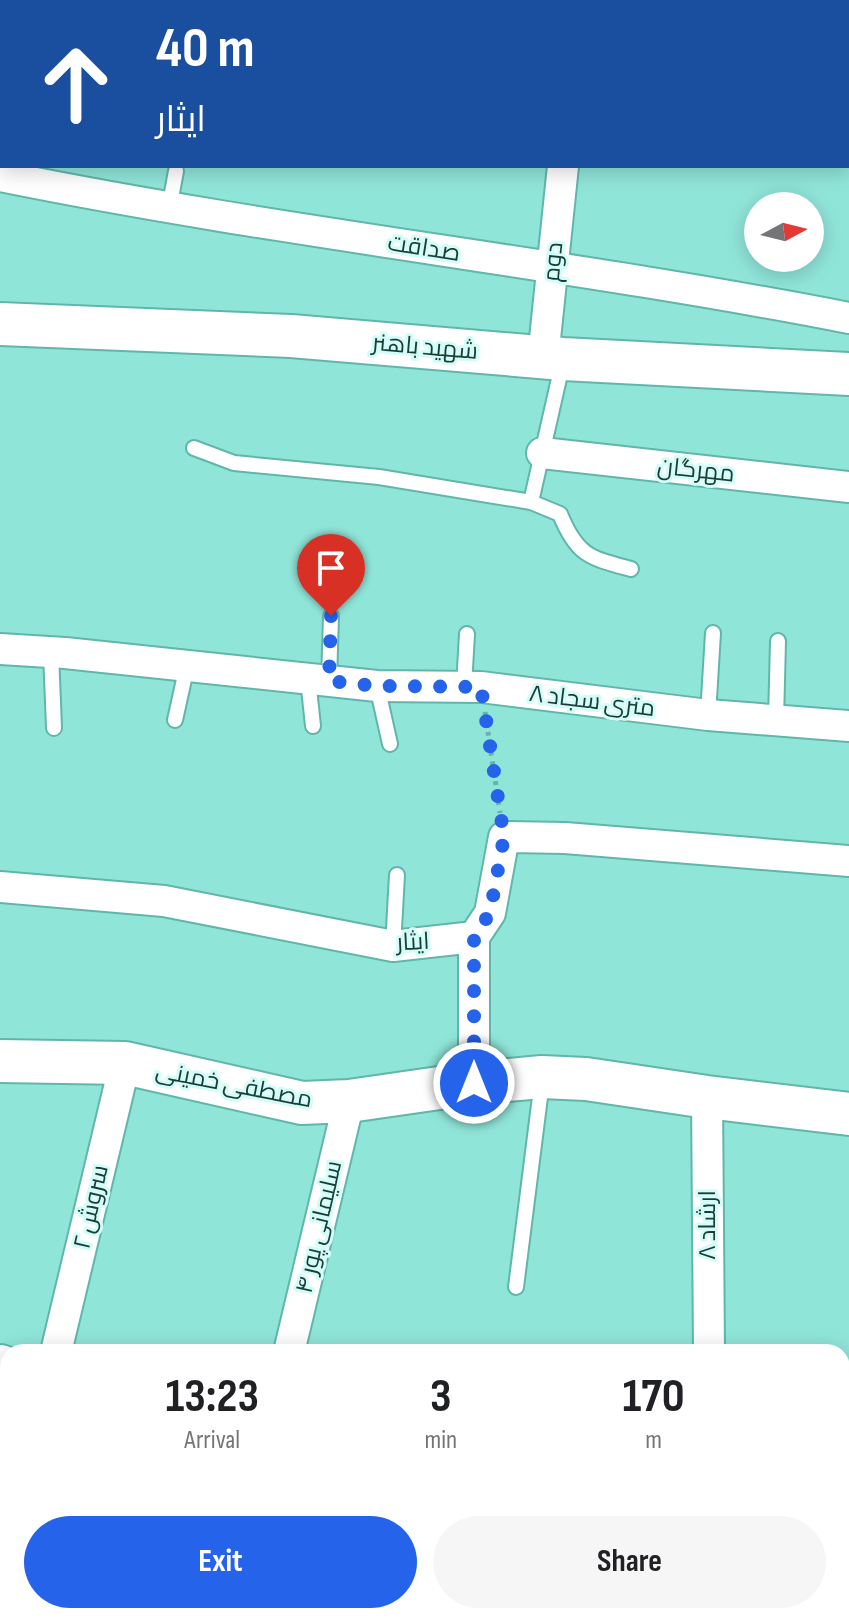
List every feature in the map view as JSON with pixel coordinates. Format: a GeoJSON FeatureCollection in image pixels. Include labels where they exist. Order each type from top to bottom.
{"type":"FeatureCollection","features":[{"type":"Feature","properties":{"kind":"street","name":"دوم"},"geometry":{"type":"LineString","coordinates":[[553,358],[552,268],[563,168]]}},
{"type":"Feature","properties":{"kind":"street","name":"صداقت"},"geometry":{"type":"LineString","coordinates":[[0,176],[169,209],[849,318]]}},
{"type":"Feature","properties":{"kind":"street","name":"شهید باهنر"},"geometry":{"type":"LineString","coordinates":[[0,324],[291,336],[553,358],[849,374]]}},
{"type":"Feature","properties":{"kind":"street","name":"مهرگان"},"geometry":{"type":"LineString","coordinates":[[542,453],[849,487]]}},
{"type":"Feature","properties":{"kind":"street","name":"۸ متری سجاد"},"geometry":{"type":"LineString","coordinates":[[0,649],[377,686],[472,687],[708,715],[849,726]]}},
{"type":"Feature","properties":{"kind":"street"},"geometry":{"type":"LineString","coordinates":[[474,1083],[474,937],[490,913],[504,837],[565,838],[849,861]]}},
{"type":"Feature","properties":{"kind":"street","name":"ایثار"},"geometry":{"type":"LineString","coordinates":[[0,887],[164,901],[393,946],[474,937]]}},
{"type":"Feature","properties":{"kind":"street","name":"مصطفی خمینی"},"geometry":{"type":"LineString","coordinates":[[0,1061],[125,1063],[302,1103],[349,1101],[474,1083],[542,1077],[586,1079],[849,1114]]}},
{"type":"Feature","properties":{"kind":"street","name":"سروش ۲"},"geometry":{"type":"LineString","coordinates":[[58,1344],[125,1063]]}},
{"type":"Feature","properties":{"kind":"street","name":"ارشاد ۸"},"geometry":{"type":"LineString","coordinates":[[707,1097],[709,1344]]}},
{"type":"Feature","properties":{"kind":"street","name":"سلیمانی پور ۴"},"geometry":{"type":"LineString","coordinates":[[291,1344],[349,1101]]}},
{"type":"Feature","properties":{"kind":"lane"},"geometry":{"type":"LineString","coordinates":[[169,209],[176,171]]}},
{"type":"Feature","properties":{"kind":"lane"},"geometry":{"type":"LineString","coordinates":[[531,502],[542,453],[553,358]]}},
{"type":"Feature","properties":{"kind":"lane"},"geometry":{"type":"LineString","coordinates":[[194,448],[234,463],[379,477],[531,502],[560,514],[568,534],[583,554],[631,569]]}},
{"type":"Feature","properties":{"kind":"lane"},"geometry":{"type":"LineString","coordinates":[[313,726],[318,680],[331,616]]}},
{"type":"Feature","properties":{"kind":"lane"},"geometry":{"type":"LineString","coordinates":[[708,715],[713,633]]}},
{"type":"Feature","properties":{"kind":"lane"},"geometry":{"type":"LineString","coordinates":[[467,634],[472,687]]}},
{"type":"Feature","properties":{"kind":"lane"},"geometry":{"type":"LineString","coordinates":[[776,720],[778,641]]}},
{"type":"Feature","properties":{"kind":"lane"},"geometry":{"type":"LineString","coordinates":[[51,652],[54,728]]}},
{"type":"Feature","properties":{"kind":"lane"},"geometry":{"type":"LineString","coordinates":[[175,720],[187,666]]}},
{"type":"Feature","properties":{"kind":"lane"},"geometry":{"type":"LineString","coordinates":[[377,686],[390,744]]}},
{"type":"Feature","properties":{"kind":"lane"},"geometry":{"type":"LineString","coordinates":[[393,946],[397,875]]}},
{"type":"Feature","properties":{"kind":"lane"},"geometry":{"type":"LineString","coordinates":[[516,1287],[542,1077]]}},
{"type":"Feature","properties":{"kind":"path"},"geometry":{"type":"LineString","coordinates":[[472,687],[504,837]]}},
{"type":"Feature","properties":{"kind":"route"},"geometry":{"type":"LineString","coordinates":[[331,616],[329,681],[377,686],[481,687],[504,837],[490,913],[474,937],[474,1083]]}}]}
